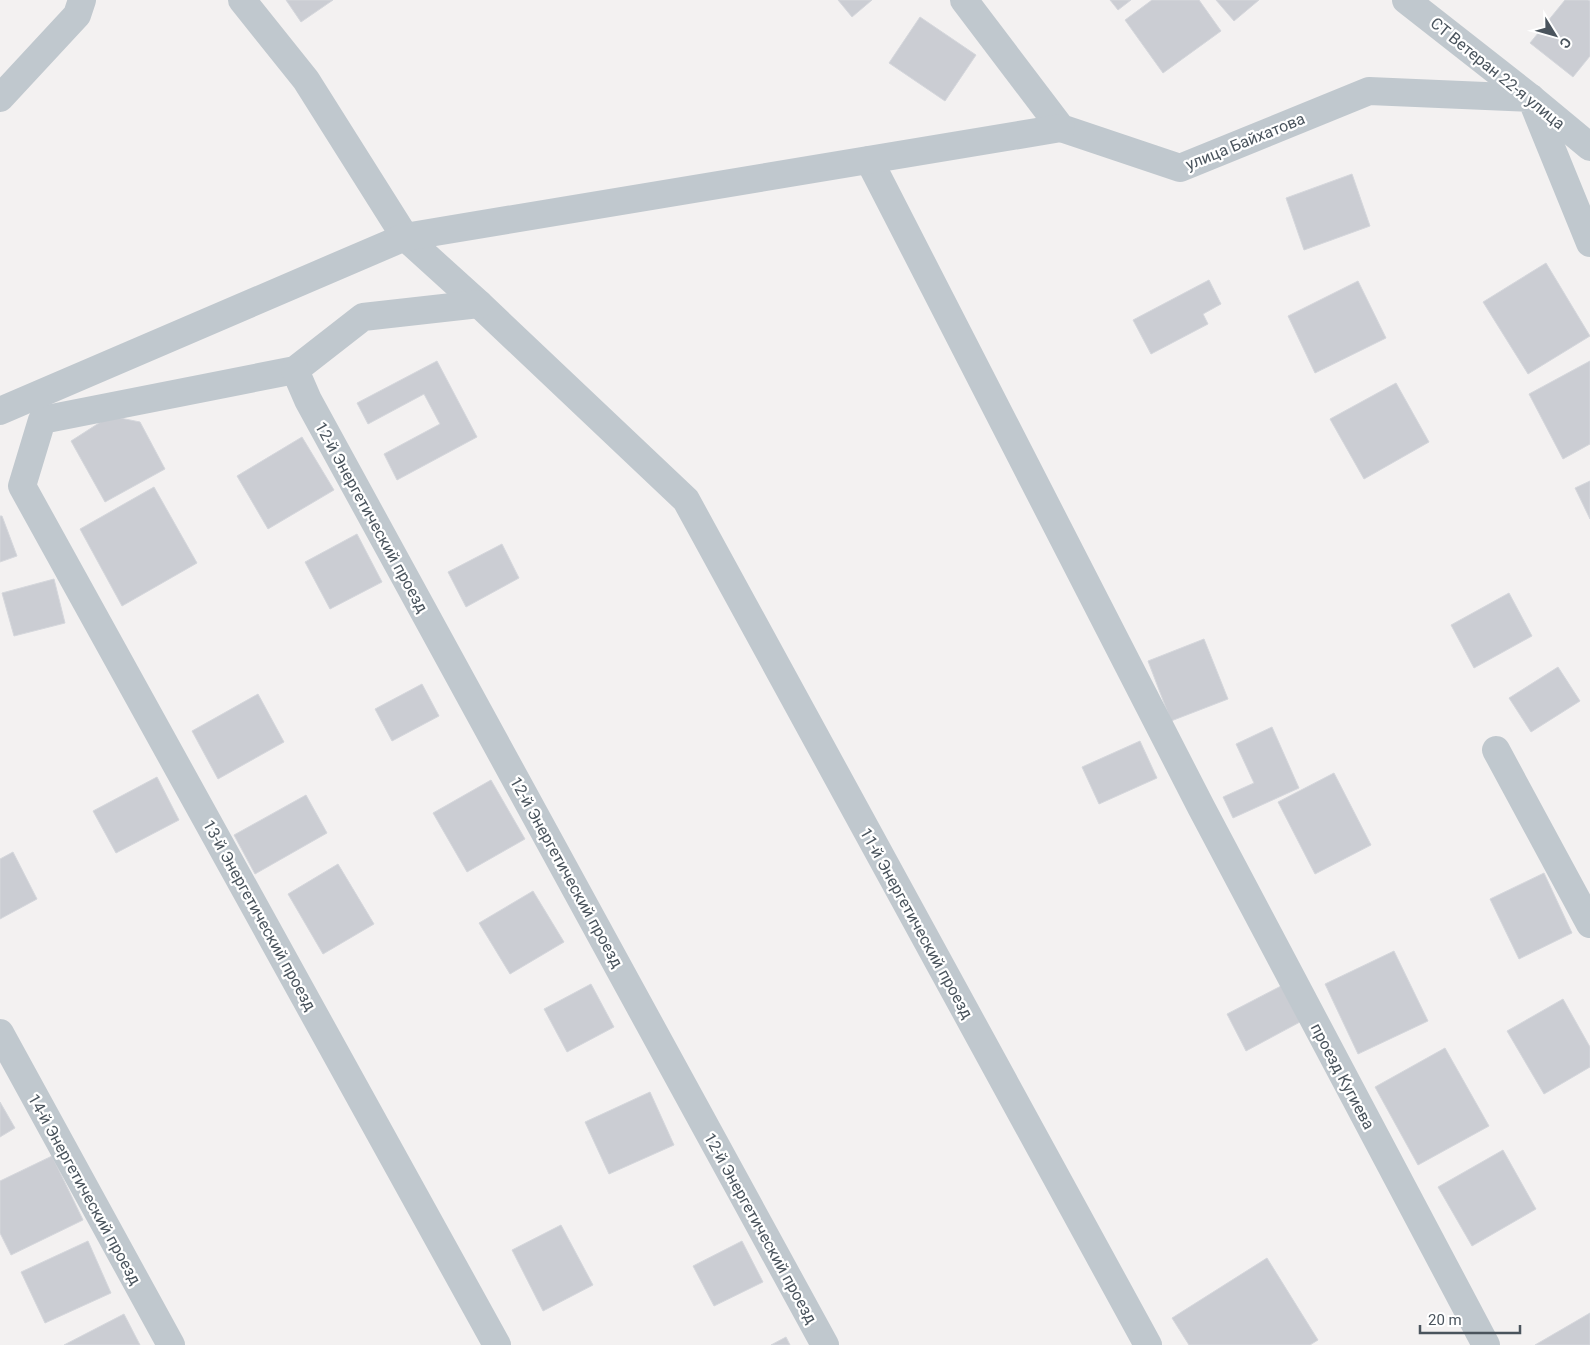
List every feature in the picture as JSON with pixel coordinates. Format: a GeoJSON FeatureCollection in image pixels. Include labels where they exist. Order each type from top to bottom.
{"type":"FeatureCollection","features":[{"type":"Feature","properties":{"kind":"street"},"geometry":{"type":"LineString","coordinates":[[0,98],[77,15],[82,0]]}},
{"type":"Feature","properties":{"kind":"street","name":"11-й Энергетический проезд"},"geometry":{"type":"LineString","coordinates":[[242,0],[306,80],[405,237],[479,304],[686,500],[1148,1345]]}},
{"type":"Feature","properties":{"kind":"street"},"geometry":{"type":"LineString","coordinates":[[0,411],[405,237],[1060,128],[964,0]]}},
{"type":"Feature","properties":{"kind":"street","name":"СТ Ветеран 22-я улица"},"geometry":{"type":"LineString","coordinates":[[1406,0],[1590,147]]}},
{"type":"Feature","properties":{"kind":"street","name":"улица Байхатова"},"geometry":{"type":"LineString","coordinates":[[1060,128],[1180,168],[1369,91],[1530,98]]}},
{"type":"Feature","properties":{"kind":"street"},"geometry":{"type":"LineString","coordinates":[[1530,98],[1590,243]]}},
{"type":"Feature","properties":{"kind":"street","name":"проезд Кугиева"},"geometry":{"type":"LineString","coordinates":[[869,160],[1201,807],[1486,1345]]}},
{"type":"Feature","properties":{"kind":"street"},"geometry":{"type":"LineString","coordinates":[[0,428],[295,370],[363,317],[479,304]]}},
{"type":"Feature","properties":{"kind":"street","name":"12-й Энергетический проезд"},"geometry":{"type":"LineString","coordinates":[[295,370],[308,400],[825,1345]]}},
{"type":"Feature","properties":{"kind":"street","name":"13-й Энергетический проезд"},"geometry":{"type":"LineString","coordinates":[[42,420],[22,486],[497,1345]]}},
{"type":"Feature","properties":{"kind":"street"},"geometry":{"type":"LineString","coordinates":[[1496,750],[1590,924]]}},
{"type":"Feature","properties":{"kind":"street","name":"14-й Энергетический проезд"},"geometry":{"type":"LineString","coordinates":[[0,1033],[171,1345]]}},
{"type":"Feature","properties":{"kind":"building"},"geometry":{"type":"Polygon","coordinates":[[[286,0],[333,0],[301,22],[286,0]]]}},
{"type":"Feature","properties":{"kind":"building"},"geometry":{"type":"Polygon","coordinates":[[[838,0],[872,0],[852,17],[838,0]]]}},
{"type":"Feature","properties":{"kind":"building"},"geometry":{"type":"Polygon","coordinates":[[[1110,0],[1131,0],[1118,10],[1110,0]]]}},
{"type":"Feature","properties":{"kind":"building"},"geometry":{"type":"Polygon","coordinates":[[[1152,0],[1199,0],[1221,31],[1163,73],[1125,20],[1152,0]]]}},
{"type":"Feature","properties":{"kind":"building"},"geometry":{"type":"Polygon","coordinates":[[[1216,0],[1259,0],[1234,21],[1216,0]]]}},
{"type":"Feature","properties":{"kind":"building"},"geometry":{"type":"Polygon","coordinates":[[[1565,0],[1590,1],[1590,56],[1573,77],[1530,43],[1565,0]]]}},
{"type":"Feature","properties":{"kind":"building"},"geometry":{"type":"Polygon","coordinates":[[[920,17],[976,55],[945,101],[889,63],[920,17]]]}},
{"type":"Feature","properties":{"kind":"building"},"geometry":{"type":"Polygon","coordinates":[[[1352,174],[1370,226],[1304,250],[1286,198],[1352,174]]]}},
{"type":"Feature","properties":{"kind":"building"},"geometry":{"type":"Polygon","coordinates":[[[1546,263],[1590,336],[1528,374],[1483,302],[1546,263]]]}},
{"type":"Feature","properties":{"kind":"building"},"geometry":{"type":"Polygon","coordinates":[[[1209,280],[1221,304],[1203,314],[1208,324],[1151,354],[1133,320],[1209,280]]]}},
{"type":"Feature","properties":{"kind":"building"},"geometry":{"type":"Polygon","coordinates":[[[1358,281],[1386,338],[1315,373],[1288,316],[1358,281]]]}},
{"type":"Feature","properties":{"kind":"building"},"geometry":{"type":"Polygon","coordinates":[[[437,361],[477,437],[397,480],[384,454],[440,424],[424,394],[368,424],[357,403],[437,361]]]}},
{"type":"Feature","properties":{"kind":"building"},"geometry":{"type":"Polygon","coordinates":[[[1590,361],[1590,444],[1563,459],[1529,394],[1590,361]]]}},
{"type":"Feature","properties":{"kind":"building"},"geometry":{"type":"Polygon","coordinates":[[[1396,383],[1429,442],[1364,479],[1330,419],[1396,383]]]}},
{"type":"Feature","properties":{"kind":"building"},"geometry":{"type":"Polygon","coordinates":[[[110,416],[140,422],[165,469],[105,502],[71,441],[110,416]]]}},
{"type":"Feature","properties":{"kind":"building"},"geometry":{"type":"Polygon","coordinates":[[[302,437],[334,490],[268,529],[237,476],[302,437]]]}},
{"type":"Feature","properties":{"kind":"building"},"geometry":{"type":"Polygon","coordinates":[[[1590,481],[1590,519],[1575,488],[1590,481]]]}},
{"type":"Feature","properties":{"kind":"building"},"geometry":{"type":"Polygon","coordinates":[[[154,487],[197,563],[122,606],[80,529],[154,487]]]}},
{"type":"Feature","properties":{"kind":"building"},"geometry":{"type":"Polygon","coordinates":[[[0,516],[2,516],[17,556],[0,562],[0,516]]]}},
{"type":"Feature","properties":{"kind":"building"},"geometry":{"type":"Polygon","coordinates":[[[357,534],[382,582],[330,609],[305,562],[357,534]]]}},
{"type":"Feature","properties":{"kind":"building"},"geometry":{"type":"Polygon","coordinates":[[[502,544],[519,578],[466,607],[448,572],[502,544]]]}},
{"type":"Feature","properties":{"kind":"building"},"geometry":{"type":"Polygon","coordinates":[[[54,579],[65,623],[14,636],[2,593],[54,579]]]}},
{"type":"Feature","properties":{"kind":"building"},"geometry":{"type":"Polygon","coordinates":[[[1509,593],[1532,636],[1474,668],[1451,625],[1509,593]]]}},
{"type":"Feature","properties":{"kind":"building"},"geometry":{"type":"Polygon","coordinates":[[[1204,639],[1228,699],[1171,721],[1148,661],[1204,639]]]}},
{"type":"Feature","properties":{"kind":"building"},"geometry":{"type":"Polygon","coordinates":[[[1558,667],[1580,701],[1531,732],[1509,698],[1558,667]]]}},
{"type":"Feature","properties":{"kind":"building"},"geometry":{"type":"Polygon","coordinates":[[[422,684],[439,716],[392,741],[375,709],[422,684]]]}},
{"type":"Feature","properties":{"kind":"building"},"geometry":{"type":"Polygon","coordinates":[[[258,694],[284,742],[218,779],[192,731],[258,694]]]}},
{"type":"Feature","properties":{"kind":"building"},"geometry":{"type":"Polygon","coordinates":[[[1272,727],[1299,788],[1233,818],[1223,797],[1254,783],[1236,744],[1272,727]]]}},
{"type":"Feature","properties":{"kind":"building"},"geometry":{"type":"Polygon","coordinates":[[[1140,741],[1157,778],[1099,804],[1082,767],[1140,741]]]}},
{"type":"Feature","properties":{"kind":"building"},"geometry":{"type":"Polygon","coordinates":[[[1334,773],[1371,845],[1315,874],[1278,802],[1334,773]]]}},
{"type":"Feature","properties":{"kind":"building"},"geometry":{"type":"Polygon","coordinates":[[[157,777],[179,820],[116,853],[93,811],[157,777]]]}},
{"type":"Feature","properties":{"kind":"building"},"geometry":{"type":"Polygon","coordinates":[[[491,780],[525,839],[467,872],[433,813],[491,780]]]}},
{"type":"Feature","properties":{"kind":"building"},"geometry":{"type":"Polygon","coordinates":[[[306,795],[327,833],[255,874],[234,835],[306,795]]]}},
{"type":"Feature","properties":{"kind":"building"},"geometry":{"type":"Polygon","coordinates":[[[13,852],[37,899],[0,919],[0,859],[13,852]]]}},
{"type":"Feature","properties":{"kind":"building"},"geometry":{"type":"Polygon","coordinates":[[[338,864],[374,924],[323,954],[288,894],[338,864]]]}},
{"type":"Feature","properties":{"kind":"building"},"geometry":{"type":"Polygon","coordinates":[[[1544,873],[1572,933],[1519,959],[1490,899],[1544,873]]]}},
{"type":"Feature","properties":{"kind":"building"},"geometry":{"type":"Polygon","coordinates":[[[533,891],[564,942],[510,974],[479,923],[533,891]]]}},
{"type":"Feature","properties":{"kind":"building"},"geometry":{"type":"Polygon","coordinates":[[[1394,951],[1428,1021],[1358,1054],[1325,984],[1394,951]]]}},
{"type":"Feature","properties":{"kind":"building"},"geometry":{"type":"Polygon","coordinates":[[[591,984],[614,1027],[567,1052],[544,1009],[591,984]]]}},
{"type":"Feature","properties":{"kind":"building"},"geometry":{"type":"Polygon","coordinates":[[[1281,986],[1300,1022],[1246,1051],[1227,1014],[1281,986]]]}},
{"type":"Feature","properties":{"kind":"building"},"geometry":{"type":"Polygon","coordinates":[[[1563,999],[1590,1047],[1590,1067],[1544,1094],[1507,1031],[1563,999]]]}},
{"type":"Feature","properties":{"kind":"building"},"geometry":{"type":"Polygon","coordinates":[[[1445,1048],[1489,1126],[1418,1165],[1375,1087],[1445,1048]]]}},
{"type":"Feature","properties":{"kind":"building"},"geometry":{"type":"Polygon","coordinates":[[[650,1092],[674,1145],[609,1174],[585,1122],[650,1092]]]}},
{"type":"Feature","properties":{"kind":"building"},"geometry":{"type":"Polygon","coordinates":[[[0,1102],[15,1128],[0,1137],[0,1102]]]}},
{"type":"Feature","properties":{"kind":"building"},"geometry":{"type":"Polygon","coordinates":[[[1503,1150],[1536,1209],[1472,1246],[1438,1187],[1503,1150]]]}},
{"type":"Feature","properties":{"kind":"building"},"geometry":{"type":"Polygon","coordinates":[[[52,1156],[83,1220],[11,1255],[0,1233],[0,1181],[52,1156]]]}},
{"type":"Feature","properties":{"kind":"building"},"geometry":{"type":"Polygon","coordinates":[[[561,1225],[593,1285],[543,1311],[512,1250],[561,1225]]]}},
{"type":"Feature","properties":{"kind":"building"},"geometry":{"type":"Polygon","coordinates":[[[88,1241],[111,1293],[45,1323],[21,1272],[88,1241]]]}},
{"type":"Feature","properties":{"kind":"building"},"geometry":{"type":"Polygon","coordinates":[[[742,1241],[763,1282],[714,1306],[693,1266],[742,1241]]]}},
{"type":"Feature","properties":{"kind":"building"},"geometry":{"type":"Polygon","coordinates":[[[1267,1258],[1318,1340],[1310,1345],[1189,1345],[1172,1318],[1267,1258]]]}},
{"type":"Feature","properties":{"kind":"building"},"geometry":{"type":"Polygon","coordinates":[[[1590,1313],[1590,1345],[1535,1345],[1590,1313]]]}},
{"type":"Feature","properties":{"kind":"building"},"geometry":{"type":"Polygon","coordinates":[[[124,1314],[140,1345],[64,1345],[124,1314]]]}},
{"type":"Feature","properties":{"kind":"building"},"geometry":{"type":"Polygon","coordinates":[[[786,1337],[790,1345],[771,1345],[786,1337]]]}}]}
